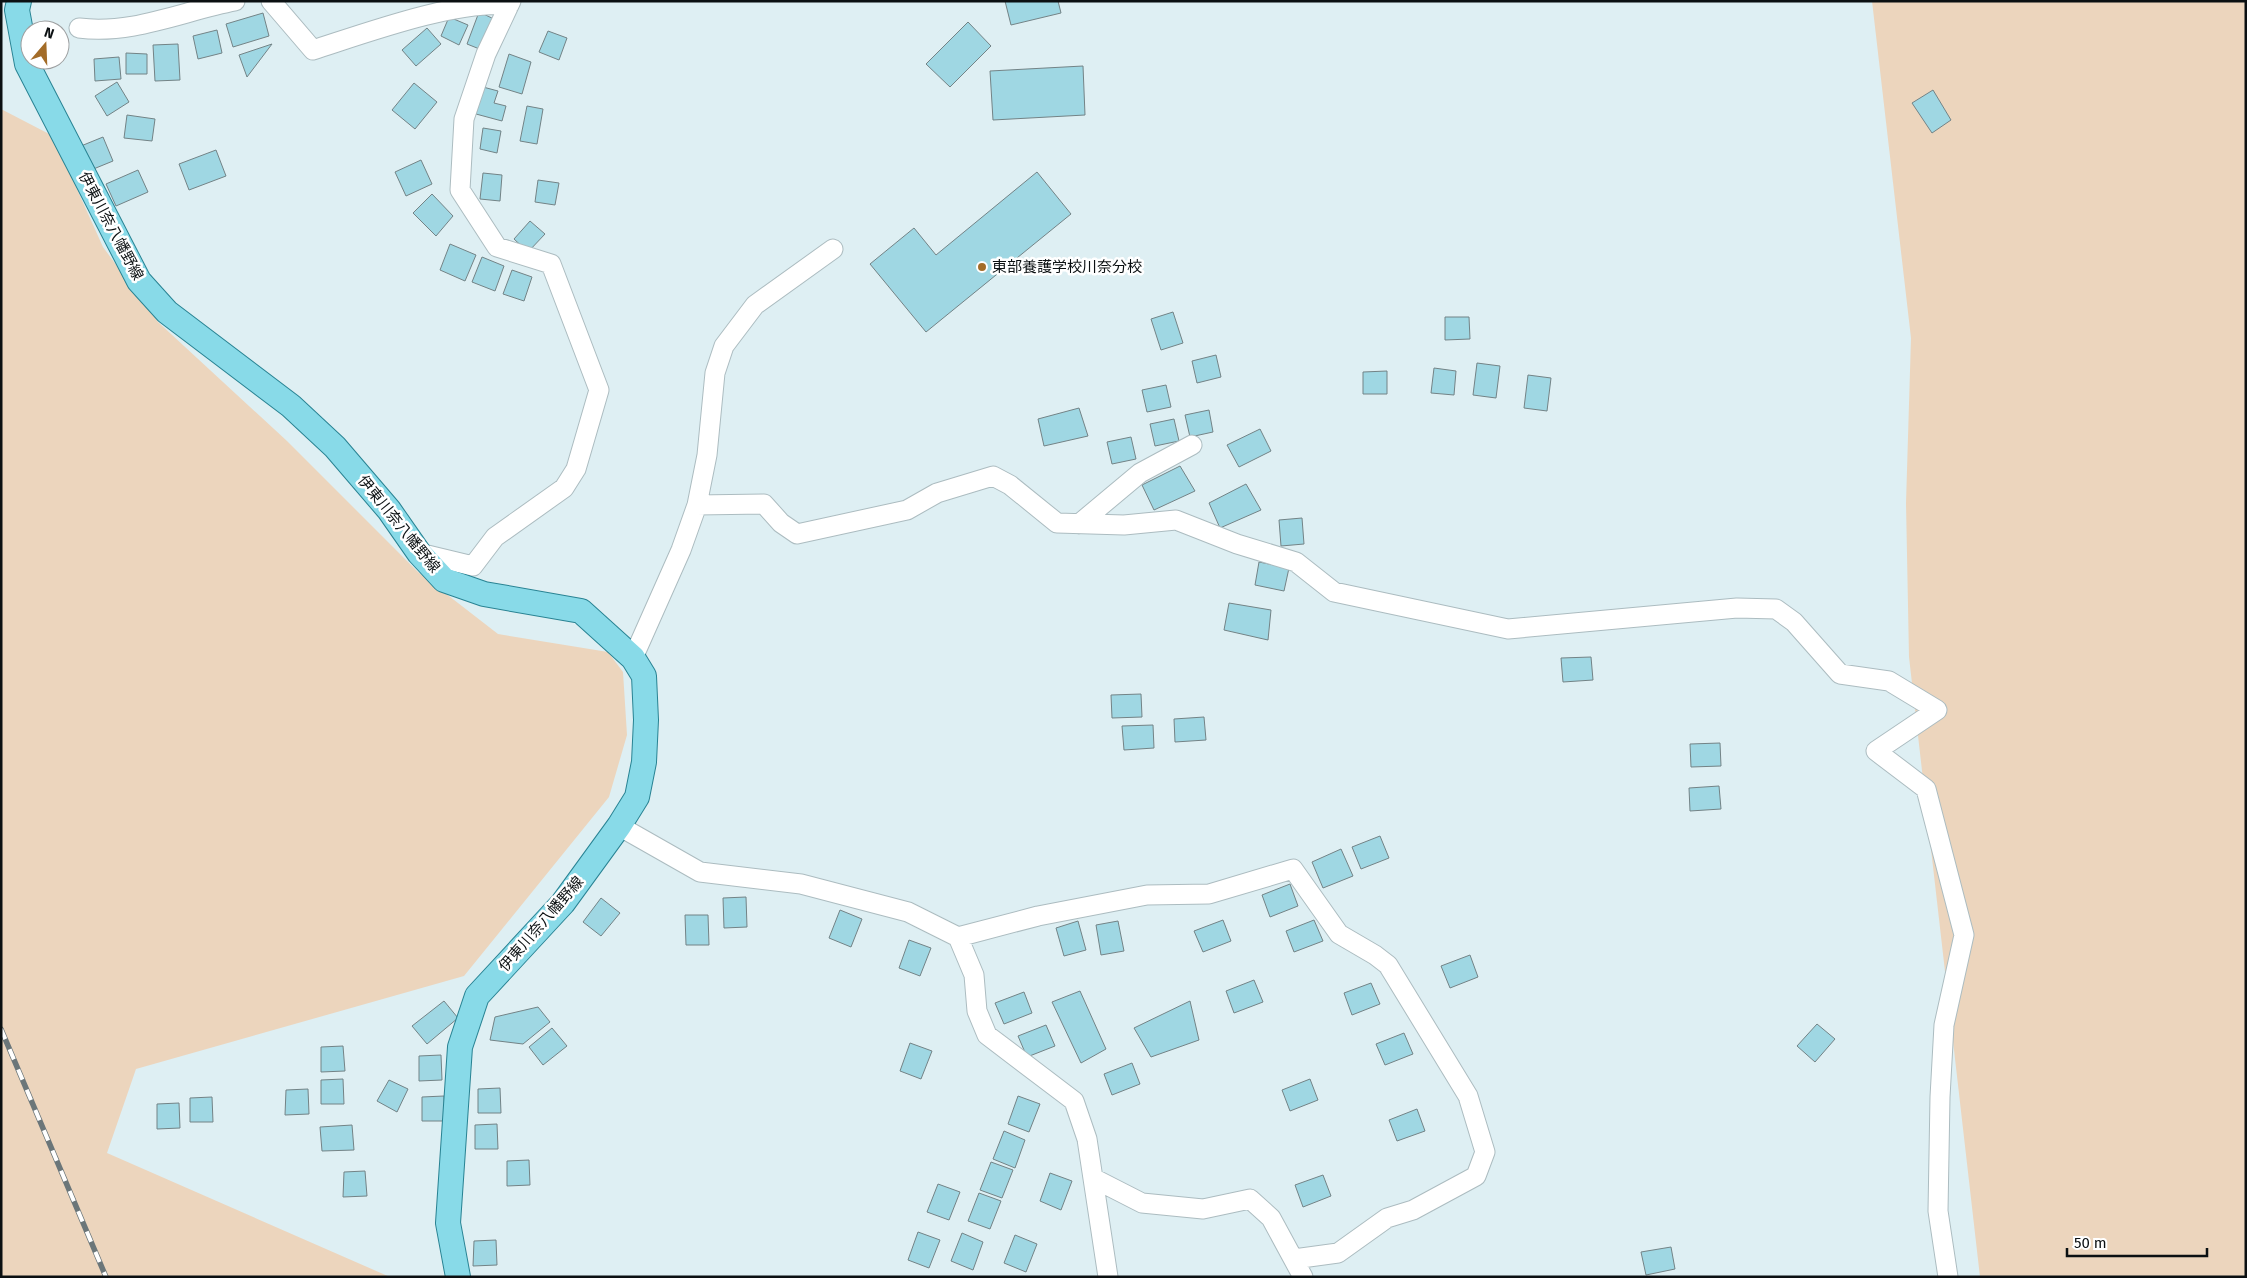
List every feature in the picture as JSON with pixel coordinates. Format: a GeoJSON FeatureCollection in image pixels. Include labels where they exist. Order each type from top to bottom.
{"type":"FeatureCollection","features":[{"type":"Feature","properties":{"kind":"main road","name":"伊東川奈八幡野線"},"geometry":{"type":"LineString","coordinates":[[19,1],[17,10],[19,27],[27,64],[139,281],[168,312],[292,406],[335,447],[389,510],[420,553],[444,580],[484,594],[581,611],[633,658],[644,676],[646,720],[644,762],[637,798],[619,826],[562,903],[477,996],[460,1047],[448,1223],[458,1277]]}},
{"type":"Feature","properties":{"kind":"street"},"geometry":{"type":"LineString","coordinates":[[80,28],[101,31],[132,28],[235,1]]}},
{"type":"Feature","properties":{"kind":"street"},"geometry":{"type":"LineString","coordinates":[[271,1],[313,50],[430,13],[492,2],[510,3],[486,54],[464,119],[460,190],[497,247],[551,264],[598,390],[576,469],[564,488],[495,538],[472,566],[420,553]]}},
{"type":"Feature","properties":{"kind":"street"},"geometry":{"type":"LineString","coordinates":[[633,658],[681,550],[697,505],[707,455],[716,373],[724,346],[755,306],[833,249]]}},
{"type":"Feature","properties":{"kind":"street"},"geometry":{"type":"LineString","coordinates":[[1079,524],[1140,473],[1192,445]]}},
{"type":"Feature","properties":{"kind":"street"},"geometry":{"type":"LineString","coordinates":[[697,505],[764,504],[781,523],[797,534],[907,510],[937,493],[993,476],[1010,485],[1057,523],[1124,525],[1176,520],[1237,544],[1296,562],[1334,592],[1508,629],[1736,608],[1776,609],[1794,622],[1840,674],[1889,681],[1937,710],[1876,751],[1926,789],[1964,936],[1944,1026],[1940,1097],[1938,1211],[1948,1277]]}},
{"type":"Feature","properties":{"kind":"street"},"geometry":{"type":"LineString","coordinates":[[619,826],[700,872],[801,884],[908,912],[958,937],[974,975],[977,1011],[987,1034],[1074,1101],[1087,1139],[1108,1277]]}},
{"type":"Feature","properties":{"kind":"street"},"geometry":{"type":"LineString","coordinates":[[958,937],[1038,916],[1148,895],[1209,894],[1293,869],[1339,934],[1375,955],[1388,965],[1468,1096],[1485,1152],[1476,1176],[1413,1210],[1387,1218],[1338,1253],[1294,1259]]}},
{"type":"Feature","properties":{"kind":"street"},"geometry":{"type":"LineString","coordinates":[[1093,1178],[1142,1203],[1204,1209],[1250,1200],[1271,1218],[1303,1277]]}},
{"type":"Feature","properties":{"kind":"shaded area"},"geometry":{"type":"Polygon","coordinates":[[[1872,1],[2246,1],[2246,1277],[1980,1277],[1909,657],[1906,503],[1911,338],[1872,1]]]}},
{"type":"Feature","properties":{"kind":"shaded area"},"geometry":{"type":"Polygon","coordinates":[[[1,109],[53,136],[103,247],[158,322],[287,441],[418,572],[498,634],[608,652],[623,672],[627,735],[609,797],[464,976],[136,1069],[107,1153],[390,1277],[1,1277],[1,109]]]}},
{"type":"Feature","properties":{"kind":"building"},"geometry":{"type":"Polygon","coordinates":[[[1005,1],[1058,1],[1061,13],[1011,25],[1005,1]]]}},
{"type":"Feature","properties":{"kind":"building"},"geometry":{"type":"Polygon","coordinates":[[[479,12],[494,19],[482,50],[467,44],[479,12]]]}},
{"type":"Feature","properties":{"kind":"building"},"geometry":{"type":"Polygon","coordinates":[[[263,13],[269,36],[233,47],[226,24],[263,13]]]}},
{"type":"Feature","properties":{"kind":"building"},"geometry":{"type":"Polygon","coordinates":[[[449,17],[468,25],[459,45],[441,36],[449,17]]]}},
{"type":"Feature","properties":{"kind":"building"},"geometry":{"type":"Polygon","coordinates":[[[968,22],[991,46],[950,87],[926,64],[968,22]]]}},
{"type":"Feature","properties":{"kind":"building"},"geometry":{"type":"Polygon","coordinates":[[[427,28],[441,44],[416,66],[402,50],[427,28]]]}},
{"type":"Feature","properties":{"kind":"building"},"geometry":{"type":"Polygon","coordinates":[[[217,30],[222,53],[198,59],[193,36],[217,30]]]}},
{"type":"Feature","properties":{"kind":"building"},"geometry":{"type":"Polygon","coordinates":[[[548,31],[567,38],[559,60],[539,52],[548,31]]]}},
{"type":"Feature","properties":{"kind":"building"},"geometry":{"type":"Polygon","coordinates":[[[178,44],[180,80],[155,81],[153,45],[178,44]]]}},
{"type":"Feature","properties":{"kind":"building"},"geometry":{"type":"Polygon","coordinates":[[[272,44],[247,77],[239,55],[272,44]]]}},
{"type":"Feature","properties":{"kind":"building"},"geometry":{"type":"Polygon","coordinates":[[[126,53],[147,54],[147,74],[126,74],[126,53]]]}},
{"type":"Feature","properties":{"kind":"building"},"geometry":{"type":"Polygon","coordinates":[[[509,54],[531,62],[522,94],[499,87],[509,54]]]}},
{"type":"Feature","properties":{"kind":"building"},"geometry":{"type":"Polygon","coordinates":[[[119,57],[121,79],[95,81],[94,59],[119,57]]]}},
{"type":"Feature","properties":{"kind":"building"},"geometry":{"type":"Polygon","coordinates":[[[1083,66],[1085,115],[993,120],[990,71],[1083,66]]]}},
{"type":"Feature","properties":{"kind":"building"},"geometry":{"type":"Polygon","coordinates":[[[117,82],[129,102],[107,116],[95,96],[117,82]]]}},
{"type":"Feature","properties":{"kind":"building"},"geometry":{"type":"Polygon","coordinates":[[[414,83],[437,102],[415,129],[392,110],[414,83]]]}},
{"type":"Feature","properties":{"kind":"building"},"geometry":{"type":"Polygon","coordinates":[[[483,87],[498,91],[494,103],[506,106],[502,121],[476,114],[483,87]]]}},
{"type":"Feature","properties":{"kind":"building"},"geometry":{"type":"Polygon","coordinates":[[[1933,90],[1951,120],[1932,133],[1912,103],[1933,90]]]}},
{"type":"Feature","properties":{"kind":"building"},"geometry":{"type":"Polygon","coordinates":[[[527,106],[543,109],[537,144],[520,141],[527,106]]]}},
{"type":"Feature","properties":{"kind":"building"},"geometry":{"type":"Polygon","coordinates":[[[127,115],[155,119],[152,141],[124,138],[127,115]]]}},
{"type":"Feature","properties":{"kind":"building"},"geometry":{"type":"Polygon","coordinates":[[[483,128],[501,131],[497,153],[480,149],[483,128]]]}},
{"type":"Feature","properties":{"kind":"building"},"geometry":{"type":"Polygon","coordinates":[[[103,137],[113,161],[91,170],[81,146],[103,137]]]}},
{"type":"Feature","properties":{"kind":"building"},"geometry":{"type":"Polygon","coordinates":[[[216,150],[226,176],[189,190],[179,164],[216,150]]]}},
{"type":"Feature","properties":{"kind":"building"},"geometry":{"type":"Polygon","coordinates":[[[421,160],[432,184],[406,196],[395,172],[421,160]]]}},
{"type":"Feature","properties":{"kind":"building"},"geometry":{"type":"Polygon","coordinates":[[[138,170],[148,192],[116,206],[106,184],[138,170]]]}},
{"type":"Feature","properties":{"kind":"building"},"geometry":{"type":"Polygon","coordinates":[[[1037,172],[1071,214],[926,332],[870,264],[914,228],[936,255],[1037,172]]]}},
{"type":"Feature","properties":{"kind":"building"},"geometry":{"type":"Polygon","coordinates":[[[483,173],[502,175],[500,201],[480,199],[483,173]]]}},
{"type":"Feature","properties":{"kind":"building"},"geometry":{"type":"Polygon","coordinates":[[[538,180],[559,183],[555,205],[535,202],[538,180]]]}},
{"type":"Feature","properties":{"kind":"building"},"geometry":{"type":"Polygon","coordinates":[[[432,194],[453,216],[436,236],[413,213],[432,194]]]}},
{"type":"Feature","properties":{"kind":"building"},"geometry":{"type":"Polygon","coordinates":[[[530,221],[545,234],[528,252],[514,239],[530,221]]]}},
{"type":"Feature","properties":{"kind":"building"},"geometry":{"type":"Polygon","coordinates":[[[450,244],[476,255],[465,281],[440,270],[450,244]]]}},
{"type":"Feature","properties":{"kind":"building"},"geometry":{"type":"Polygon","coordinates":[[[482,257],[504,266],[495,291],[472,282],[482,257]]]}},
{"type":"Feature","properties":{"kind":"building"},"geometry":{"type":"Polygon","coordinates":[[[512,270],[532,277],[524,301],[503,294],[512,270]]]}},
{"type":"Feature","properties":{"kind":"building"},"geometry":{"type":"Polygon","coordinates":[[[1173,312],[1183,343],[1161,350],[1151,319],[1173,312]]]}},
{"type":"Feature","properties":{"kind":"building"},"geometry":{"type":"Polygon","coordinates":[[[1445,317],[1469,317],[1470,339],[1445,340],[1445,317]]]}},
{"type":"Feature","properties":{"kind":"building"},"geometry":{"type":"Polygon","coordinates":[[[1216,355],[1221,377],[1197,383],[1192,361],[1216,355]]]}},
{"type":"Feature","properties":{"kind":"building"},"geometry":{"type":"Polygon","coordinates":[[[1477,363],[1500,366],[1496,398],[1473,395],[1477,363]]]}},
{"type":"Feature","properties":{"kind":"building"},"geometry":{"type":"Polygon","coordinates":[[[1434,368],[1456,371],[1454,395],[1431,393],[1434,368]]]}},
{"type":"Feature","properties":{"kind":"building"},"geometry":{"type":"Polygon","coordinates":[[[1387,371],[1387,394],[1363,394],[1363,372],[1387,371]]]}},
{"type":"Feature","properties":{"kind":"building"},"geometry":{"type":"Polygon","coordinates":[[[1528,375],[1551,378],[1547,411],[1524,408],[1528,375]]]}},
{"type":"Feature","properties":{"kind":"building"},"geometry":{"type":"Polygon","coordinates":[[[1166,385],[1171,407],[1147,412],[1142,390],[1166,385]]]}},
{"type":"Feature","properties":{"kind":"building"},"geometry":{"type":"Polygon","coordinates":[[[1079,408],[1088,436],[1044,446],[1038,419],[1079,408]]]}},
{"type":"Feature","properties":{"kind":"building"},"geometry":{"type":"Polygon","coordinates":[[[1209,410],[1213,432],[1190,437],[1185,415],[1209,410]]]}},
{"type":"Feature","properties":{"kind":"building"},"geometry":{"type":"Polygon","coordinates":[[[1174,419],[1179,441],[1155,446],[1150,424],[1174,419]]]}},
{"type":"Feature","properties":{"kind":"building"},"geometry":{"type":"Polygon","coordinates":[[[1260,429],[1271,451],[1239,467],[1227,445],[1260,429]]]}},
{"type":"Feature","properties":{"kind":"building"},"geometry":{"type":"Polygon","coordinates":[[[1131,437],[1136,459],[1112,464],[1107,442],[1131,437]]]}},
{"type":"Feature","properties":{"kind":"building"},"geometry":{"type":"Polygon","coordinates":[[[1180,466],[1195,491],[1154,510],[1142,485],[1180,466]]]}},
{"type":"Feature","properties":{"kind":"building"},"geometry":{"type":"Polygon","coordinates":[[[1246,484],[1261,510],[1220,528],[1209,503],[1246,484]]]}},
{"type":"Feature","properties":{"kind":"building"},"geometry":{"type":"Polygon","coordinates":[[[1302,518],[1304,544],[1281,546],[1279,520],[1302,518]]]}},
{"type":"Feature","properties":{"kind":"building"},"geometry":{"type":"Polygon","coordinates":[[[1259,562],[1289,568],[1284,591],[1255,585],[1259,562]]]}},
{"type":"Feature","properties":{"kind":"building"},"geometry":{"type":"Polygon","coordinates":[[[1229,603],[1271,610],[1268,640],[1224,630],[1229,603]]]}},
{"type":"Feature","properties":{"kind":"building"},"geometry":{"type":"Polygon","coordinates":[[[1591,657],[1593,680],[1563,682],[1561,658],[1591,657]]]}},
{"type":"Feature","properties":{"kind":"building"},"geometry":{"type":"Polygon","coordinates":[[[1141,694],[1142,717],[1112,718],[1111,695],[1141,694]]]}},
{"type":"Feature","properties":{"kind":"building"},"geometry":{"type":"Polygon","coordinates":[[[1204,717],[1206,740],[1175,742],[1174,719],[1204,717]]]}},
{"type":"Feature","properties":{"kind":"building"},"geometry":{"type":"Polygon","coordinates":[[[1153,725],[1154,748],[1124,750],[1122,726],[1153,725]]]}},
{"type":"Feature","properties":{"kind":"building"},"geometry":{"type":"Polygon","coordinates":[[[1720,743],[1721,766],[1691,767],[1690,744],[1720,743]]]}},
{"type":"Feature","properties":{"kind":"building"},"geometry":{"type":"Polygon","coordinates":[[[1719,786],[1721,809],[1690,811],[1689,788],[1719,786]]]}},
{"type":"Feature","properties":{"kind":"building"},"geometry":{"type":"Polygon","coordinates":[[[1380,836],[1389,858],[1361,869],[1352,847],[1380,836]]]}},
{"type":"Feature","properties":{"kind":"building"},"geometry":{"type":"Polygon","coordinates":[[[1341,849],[1353,876],[1323,888],[1312,862],[1341,849]]]}},
{"type":"Feature","properties":{"kind":"building"},"geometry":{"type":"Polygon","coordinates":[[[1290,884],[1298,906],[1270,917],[1262,895],[1290,884]]]}},
{"type":"Feature","properties":{"kind":"building"},"geometry":{"type":"Polygon","coordinates":[[[746,897],[747,927],[724,928],[723,898],[746,897]]]}},
{"type":"Feature","properties":{"kind":"building"},"geometry":{"type":"Polygon","coordinates":[[[601,898],[620,913],[601,936],[583,922],[601,898]]]}},
{"type":"Feature","properties":{"kind":"building"},"geometry":{"type":"Polygon","coordinates":[[[840,910],[862,919],[851,947],[829,938],[840,910]]]}},
{"type":"Feature","properties":{"kind":"building"},"geometry":{"type":"Polygon","coordinates":[[[685,915],[708,915],[709,945],[686,945],[685,915]]]}},
{"type":"Feature","properties":{"kind":"building"},"geometry":{"type":"Polygon","coordinates":[[[1223,920],[1231,941],[1203,952],[1194,931],[1223,920]]]}},
{"type":"Feature","properties":{"kind":"building"},"geometry":{"type":"Polygon","coordinates":[[[1314,920],[1323,941],[1294,952],[1286,931],[1314,920]]]}},
{"type":"Feature","properties":{"kind":"building"},"geometry":{"type":"Polygon","coordinates":[[[1078,921],[1086,950],[1064,956],[1056,928],[1078,921]]]}},
{"type":"Feature","properties":{"kind":"building"},"geometry":{"type":"Polygon","coordinates":[[[1118,921],[1124,951],[1101,955],[1096,925],[1118,921]]]}},
{"type":"Feature","properties":{"kind":"building"},"geometry":{"type":"Polygon","coordinates":[[[909,940],[931,948],[920,976],[899,968],[909,940]]]}},
{"type":"Feature","properties":{"kind":"building"},"geometry":{"type":"Polygon","coordinates":[[[1470,955],[1478,977],[1450,988],[1441,966],[1470,955]]]}},
{"type":"Feature","properties":{"kind":"building"},"geometry":{"type":"Polygon","coordinates":[[[1254,980],[1263,1002],[1234,1013],[1226,991],[1254,980]]]}},
{"type":"Feature","properties":{"kind":"building"},"geometry":{"type":"Polygon","coordinates":[[[1371,983],[1380,1004],[1352,1015],[1344,993],[1371,983]]]}},
{"type":"Feature","properties":{"kind":"building"},"geometry":{"type":"Polygon","coordinates":[[[1080,991],[1106,1049],[1081,1063],[1052,1002],[1080,991]]]}},
{"type":"Feature","properties":{"kind":"building"},"geometry":{"type":"Polygon","coordinates":[[[1024,992],[1032,1013],[1004,1024],[995,1003],[1024,992]]]}},
{"type":"Feature","properties":{"kind":"building"},"geometry":{"type":"Polygon","coordinates":[[[444,1001],[458,1018],[427,1044],[412,1026],[444,1001]]]}},
{"type":"Feature","properties":{"kind":"building"},"geometry":{"type":"Polygon","coordinates":[[[1190,1001],[1199,1040],[1151,1057],[1134,1028],[1190,1001]]]}},
{"type":"Feature","properties":{"kind":"building"},"geometry":{"type":"Polygon","coordinates":[[[538,1007],[550,1022],[523,1044],[490,1040],[495,1017],[538,1007]]]}},
{"type":"Feature","properties":{"kind":"building"},"geometry":{"type":"Polygon","coordinates":[[[1817,1024],[1835,1039],[1815,1062],[1797,1046],[1817,1024]]]}},
{"type":"Feature","properties":{"kind":"building"},"geometry":{"type":"Polygon","coordinates":[[[1046,1025],[1055,1046],[1027,1057],[1018,1036],[1046,1025]]]}},
{"type":"Feature","properties":{"kind":"building"},"geometry":{"type":"Polygon","coordinates":[[[552,1028],[567,1046],[543,1065],[529,1047],[552,1028]]]}},
{"type":"Feature","properties":{"kind":"building"},"geometry":{"type":"Polygon","coordinates":[[[1404,1033],[1413,1054],[1385,1065],[1376,1044],[1404,1033]]]}},
{"type":"Feature","properties":{"kind":"building"},"geometry":{"type":"Polygon","coordinates":[[[910,1043],[932,1051],[921,1079],[900,1071],[910,1043]]]}},
{"type":"Feature","properties":{"kind":"building"},"geometry":{"type":"Polygon","coordinates":[[[343,1046],[345,1071],[321,1072],[321,1047],[343,1046]]]}},
{"type":"Feature","properties":{"kind":"building"},"geometry":{"type":"Polygon","coordinates":[[[441,1055],[442,1080],[419,1081],[419,1056],[441,1055]]]}},
{"type":"Feature","properties":{"kind":"building"},"geometry":{"type":"Polygon","coordinates":[[[1132,1063],[1140,1084],[1112,1095],[1104,1074],[1132,1063]]]}},
{"type":"Feature","properties":{"kind":"building"},"geometry":{"type":"Polygon","coordinates":[[[343,1079],[344,1104],[321,1104],[321,1080],[343,1079]]]}},
{"type":"Feature","properties":{"kind":"building"},"geometry":{"type":"Polygon","coordinates":[[[1310,1079],[1318,1100],[1290,1111],[1282,1090],[1310,1079]]]}},
{"type":"Feature","properties":{"kind":"building"},"geometry":{"type":"Polygon","coordinates":[[[389,1080],[408,1089],[397,1112],[377,1101],[389,1080]]]}},
{"type":"Feature","properties":{"kind":"building"},"geometry":{"type":"Polygon","coordinates":[[[500,1088],[501,1113],[478,1113],[478,1089],[500,1088]]]}},
{"type":"Feature","properties":{"kind":"building"},"geometry":{"type":"Polygon","coordinates":[[[308,1089],[309,1114],[285,1115],[286,1090],[308,1089]]]}},
{"type":"Feature","properties":{"kind":"building"},"geometry":{"type":"Polygon","coordinates":[[[444,1096],[445,1121],[422,1121],[422,1097],[444,1096]]]}},
{"type":"Feature","properties":{"kind":"building"},"geometry":{"type":"Polygon","coordinates":[[[1018,1096],[1040,1104],[1029,1132],[1008,1124],[1018,1096]]]}},
{"type":"Feature","properties":{"kind":"building"},"geometry":{"type":"Polygon","coordinates":[[[212,1097],[213,1122],[190,1122],[190,1098],[212,1097]]]}},
{"type":"Feature","properties":{"kind":"building"},"geometry":{"type":"Polygon","coordinates":[[[179,1103],[180,1128],[157,1129],[157,1104],[179,1103]]]}},
{"type":"Feature","properties":{"kind":"building"},"geometry":{"type":"Polygon","coordinates":[[[1417,1109],[1425,1131],[1397,1141],[1389,1120],[1417,1109]]]}},
{"type":"Feature","properties":{"kind":"building"},"geometry":{"type":"Polygon","coordinates":[[[497,1124],[498,1149],[475,1149],[475,1125],[497,1124]]]}},
{"type":"Feature","properties":{"kind":"building"},"geometry":{"type":"Polygon","coordinates":[[[352,1125],[354,1150],[322,1151],[320,1127],[352,1125]]]}},
{"type":"Feature","properties":{"kind":"building"},"geometry":{"type":"Polygon","coordinates":[[[1004,1131],[1025,1140],[1015,1168],[993,1159],[1004,1131]]]}},
{"type":"Feature","properties":{"kind":"building"},"geometry":{"type":"Polygon","coordinates":[[[529,1160],[530,1185],[507,1186],[507,1161],[529,1160]]]}},
{"type":"Feature","properties":{"kind":"building"},"geometry":{"type":"Polygon","coordinates":[[[991,1162],[1013,1170],[1002,1198],[980,1190],[991,1162]]]}},
{"type":"Feature","properties":{"kind":"building"},"geometry":{"type":"Polygon","coordinates":[[[365,1171],[367,1196],[343,1197],[344,1172],[365,1171]]]}},
{"type":"Feature","properties":{"kind":"building"},"geometry":{"type":"Polygon","coordinates":[[[1050,1173],[1072,1181],[1061,1210],[1040,1201],[1050,1173]]]}},
{"type":"Feature","properties":{"kind":"building"},"geometry":{"type":"Polygon","coordinates":[[[1323,1175],[1331,1196],[1303,1207],[1295,1185],[1323,1175]]]}},
{"type":"Feature","properties":{"kind":"building"},"geometry":{"type":"Polygon","coordinates":[[[938,1184],[960,1192],[949,1220],[927,1212],[938,1184]]]}},
{"type":"Feature","properties":{"kind":"building"},"geometry":{"type":"Polygon","coordinates":[[[979,1193],[1001,1201],[990,1229],[968,1221],[979,1193]]]}},
{"type":"Feature","properties":{"kind":"building"},"geometry":{"type":"Polygon","coordinates":[[[918,1232],[940,1240],[929,1268],[908,1260],[918,1232]]]}},
{"type":"Feature","properties":{"kind":"building"},"geometry":{"type":"Polygon","coordinates":[[[962,1233],[983,1242],[973,1270],[951,1261],[962,1233]]]}},
{"type":"Feature","properties":{"kind":"building"},"geometry":{"type":"Polygon","coordinates":[[[1015,1235],[1037,1244],[1026,1272],[1004,1263],[1015,1235]]]}},
{"type":"Feature","properties":{"kind":"building"},"geometry":{"type":"Polygon","coordinates":[[[496,1240],[497,1265],[473,1266],[474,1241],[496,1240]]]}},
{"type":"Feature","properties":{"kind":"building"},"geometry":{"type":"Polygon","coordinates":[[[1671,1247],[1675,1269],[1646,1275],[1641,1252],[1671,1247]]]}},
{"type":"Feature","properties":{"kind":"railway"},"geometry":{"type":"LineString","coordinates":[[1,1029],[106,1277]]}},
{"type":"Feature","properties":{"kind":"place","name":"東部養護学校川奈分校"},"geometry":{"type":"Point","coordinates":[982,267]}}]}
